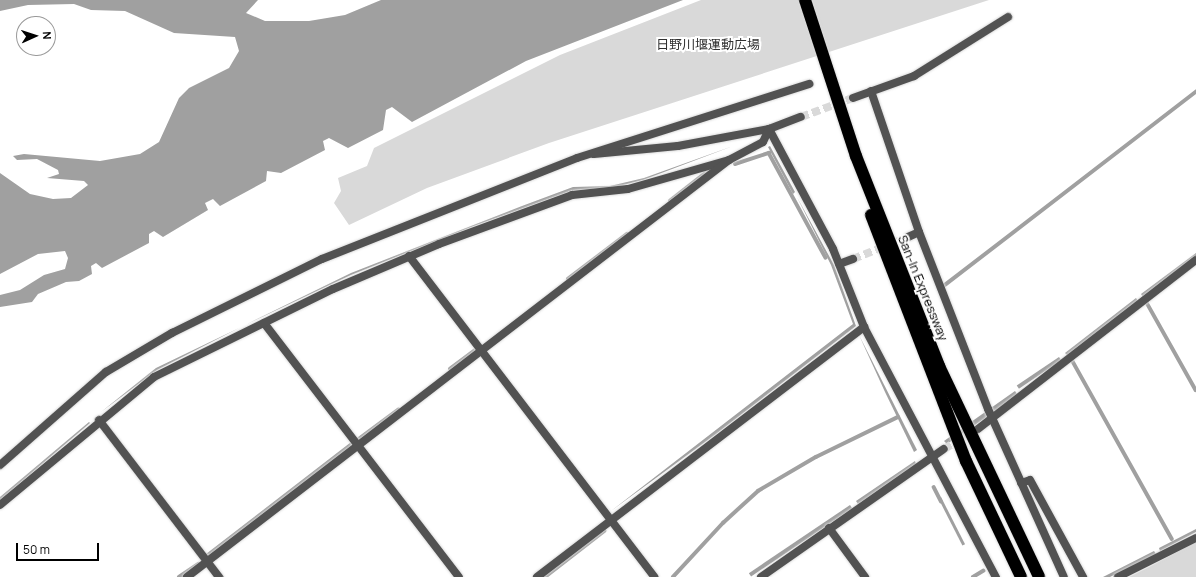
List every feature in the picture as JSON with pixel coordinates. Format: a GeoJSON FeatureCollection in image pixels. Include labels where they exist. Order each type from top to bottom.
{"type":"FeatureCollection","features":[{"type":"Feature","properties":{"kind":"highway","name":"San-In Expressway"},"geometry":{"type":"LineString","coordinates":[[799,0],[930,371],[966,461],[1021,577]]}},
{"type":"Feature","properties":{"kind":"highway","name":"San-In Expressway"},"geometry":{"type":"LineString","coordinates":[[805,0],[821,65],[939,366],[1039,577]]}},
{"type":"Feature","properties":{"kind":"street"},"geometry":{"type":"LineString","coordinates":[[853,98],[914,76],[1008,17]]}},
{"type":"Feature","properties":{"kind":"street"},"geometry":{"type":"LineString","coordinates":[[0,465],[106,372],[172,333],[368,239],[587,155],[809,84]]}},
{"type":"Feature","properties":{"kind":"street"},"geometry":{"type":"LineString","coordinates":[[871,91],[919,232],[990,414],[1064,577]]}},
{"type":"Feature","properties":{"kind":"street"},"geometry":{"type":"LineString","coordinates":[[587,155],[678,146],[769,129],[801,117]]}},
{"type":"Feature","properties":{"kind":"street"},"geometry":{"type":"LineString","coordinates":[[187,577],[730,160],[763,142],[769,129]]}},
{"type":"Feature","properties":{"kind":"street"},"geometry":{"type":"LineString","coordinates":[[769,129],[839,264],[864,326],[930,458],[996,577]]}},
{"type":"Feature","properties":{"kind":"street"},"geometry":{"type":"LineString","coordinates":[[0,505],[99,420],[161,373],[264,323],[409,256],[572,195],[628,189],[730,160]]}},
{"type":"Feature","properties":{"kind":"street"},"geometry":{"type":"LineString","coordinates":[[908,237],[919,232]]}},
{"type":"Feature","properties":{"kind":"street"},"geometry":{"type":"LineString","coordinates":[[409,256],[612,519],[654,577]]}},
{"type":"Feature","properties":{"kind":"street"},"geometry":{"type":"LineString","coordinates":[[839,264],[853,259]]}},
{"type":"Feature","properties":{"kind":"street"},"geometry":{"type":"LineString","coordinates":[[978,429],[990,414],[1196,260]]}},
{"type":"Feature","properties":{"kind":"street"},"geometry":{"type":"LineString","coordinates":[[264,323],[459,577]]}},
{"type":"Feature","properties":{"kind":"street"},"geometry":{"type":"LineString","coordinates":[[537,577],[864,326]]}},
{"type":"Feature","properties":{"kind":"street"},"geometry":{"type":"LineString","coordinates":[[99,420],[219,577]]}},
{"type":"Feature","properties":{"kind":"street"},"geometry":{"type":"LineString","coordinates":[[761,577],[944,449]]}},
{"type":"Feature","properties":{"kind":"street"},"geometry":{"type":"LineString","coordinates":[[1021,483],[1030,480],[1083,577]]}},
{"type":"Feature","properties":{"kind":"street"},"geometry":{"type":"LineString","coordinates":[[829,528],[866,577]]}},
{"type":"Feature","properties":{"kind":"street"},"geometry":{"type":"LineString","coordinates":[[1118,577],[1196,538]]}},
{"type":"Feature","properties":{"kind":"green space","name":"日野川堰運動広場"},"geometry":{"type":"Polygon","coordinates":[[[701,0],[989,0],[549,143],[427,188],[349,225],[334,203],[341,191],[338,178],[367,166],[374,148],[560,55],[701,0]]]}},
{"type":"Feature","properties":{"kind":"green space"},"geometry":{"type":"Polygon","coordinates":[[[1196,542],[1196,577],[1129,577],[1149,567],[1196,542]]]}},
{"type":"Feature","properties":{"kind":"shaded area"},"geometry":{"type":"Polygon","coordinates":[[[0,0],[258,0],[246,13],[265,21],[309,21],[345,15],[381,0],[683,0],[526,61],[412,122],[392,107],[386,110],[383,130],[348,148],[329,138],[323,141],[325,150],[281,173],[267,171],[266,181],[220,206],[213,199],[205,203],[208,210],[163,237],[154,231],[149,234],[149,243],[102,268],[96,263],[91,266],[92,274],[79,281],[66,282],[38,294],[32,302],[0,307],[0,295],[20,290],[44,275],[65,269],[68,258],[65,251],[38,254],[0,274],[0,173],[30,194],[53,199],[71,198],[88,185],[84,181],[47,178],[59,174],[58,170],[37,159],[17,160],[13,156],[24,154],[100,161],[140,154],[159,142],[179,98],[189,88],[229,68],[239,51],[235,37],[174,33],[125,11],[91,10],[74,4],[28,5],[0,11],[0,0]]]}},
{"type":"Feature","properties":{"kind":"shaded area"},"geometry":{"type":"Polygon","coordinates":[[[733,146],[643,180],[611,188],[573,190],[474,226],[351,275],[245,325],[351,273],[573,187],[610,186],[644,178],[733,146]]]}},
{"type":"Feature","properties":{"kind":"shaded area"},"geometry":{"type":"Polygon","coordinates":[[[770,146],[795,192],[793,194],[768,147],[770,146]]]}},
{"type":"Feature","properties":{"kind":"shaded area"},"geometry":{"type":"Polygon","coordinates":[[[797,197],[834,265],[856,326],[716,434],[611,511],[853,324],[831,265],[797,197]]]}},
{"type":"Feature","properties":{"kind":"shaded area"},"geometry":{"type":"Polygon","coordinates":[[[1196,253],[1196,257],[1143,297],[1141,294],[1196,253]]]}},
{"type":"Feature","properties":{"kind":"shaded area"},"geometry":{"type":"Polygon","coordinates":[[[1136,298],[1138,301],[1067,355],[1065,353],[1136,298]]]}},
{"type":"Feature","properties":{"kind":"shaded area"},"geometry":{"type":"Polygon","coordinates":[[[239,328],[157,370],[101,412],[156,368],[239,328]]]}},
{"type":"Feature","properties":{"kind":"shaded area"},"geometry":{"type":"Polygon","coordinates":[[[859,335],[917,450],[914,452],[885,392],[859,335]]]}},
{"type":"Feature","properties":{"kind":"shaded area"},"geometry":{"type":"Polygon","coordinates":[[[1059,357],[1061,360],[1019,389],[1017,386],[1059,357]]]}},
{"type":"Feature","properties":{"kind":"shaded area"},"geometry":{"type":"Polygon","coordinates":[[[1015,391],[1017,394],[994,412],[947,444],[944,441],[1015,391]]]}},
{"type":"Feature","properties":{"kind":"shaded area"},"geometry":{"type":"Polygon","coordinates":[[[89,422],[90,423],[0,500],[0,497],[89,422]]]}},
{"type":"Feature","properties":{"kind":"shaded area"},"geometry":{"type":"Polygon","coordinates":[[[915,461],[916,464],[858,504],[856,501],[915,461]]]}},
{"type":"Feature","properties":{"kind":"shaded area"},"geometry":{"type":"Polygon","coordinates":[[[941,497],[965,544],[962,546],[938,498],[941,497]]]}},
{"type":"Feature","properties":{"kind":"shaded area"},"geometry":{"type":"Polygon","coordinates":[[[850,505],[852,508],[751,577],[749,573],[850,505]]]}},
{"type":"Feature","properties":{"kind":"shaded area"},"geometry":{"type":"Polygon","coordinates":[[[1196,529],[1196,532],[1160,551],[1159,548],[1196,529]]]}},
{"type":"Feature","properties":{"kind":"shaded area"},"geometry":{"type":"Polygon","coordinates":[[[1154,551],[1156,554],[1110,577],[1103,577],[1154,551]]]}},
{"type":"Feature","properties":{"kind":"waterway"},"geometry":{"type":"LineString","coordinates":[[945,285],[1196,92]]}},
{"type":"Feature","properties":{"kind":"waterway"},"geometry":{"type":"LineString","coordinates":[[735,164],[769,153],[826,258]]}},
{"type":"Feature","properties":{"kind":"waterway"},"geometry":{"type":"LineString","coordinates":[[670,201],[712,168]]}},
{"type":"Feature","properties":{"kind":"waterway"},"geometry":{"type":"LineString","coordinates":[[568,279],[627,234]]}},
{"type":"Feature","properties":{"kind":"waterway"},"geometry":{"type":"LineString","coordinates":[[1146,301],[1196,390]]}},
{"type":"Feature","properties":{"kind":"waterway"},"geometry":{"type":"LineString","coordinates":[[450,369],[475,350]]}},
{"type":"Feature","properties":{"kind":"waterway"},"geometry":{"type":"LineString","coordinates":[[1071,358],[1172,539]]}},
{"type":"Feature","properties":{"kind":"waterway"},"geometry":{"type":"LineString","coordinates":[[359,439],[398,410]]}},
{"type":"Feature","properties":{"kind":"waterway"},"geometry":{"type":"LineString","coordinates":[[673,577],[723,523],[758,491],[816,457],[898,417]]}},
{"type":"Feature","properties":{"kind":"waterway"},"geometry":{"type":"LineString","coordinates":[[207,556],[352,444]]}},
{"type":"Feature","properties":{"kind":"waterway"},"geometry":{"type":"LineString","coordinates":[[934,487],[941,501]]}},
{"type":"Feature","properties":{"kind":"waterway"},"geometry":{"type":"LineString","coordinates":[[545,577],[604,531]]}},
{"type":"Feature","properties":{"kind":"waterway"},"geometry":{"type":"LineString","coordinates":[[179,577],[198,564]]}},
{"type":"Feature","properties":{"kind":"waterway"},"geometry":{"type":"LineString","coordinates":[[973,577],[983,571]]}},
{"type":"Feature","properties":{"kind":"tunnel"},"geometry":{"type":"LineString","coordinates":[[801,117],[853,98]]}},
{"type":"Feature","properties":{"kind":"tunnel"},"geometry":{"type":"LineString","coordinates":[[853,259],[908,237]]}},
{"type":"Feature","properties":{"kind":"tunnel"},"geometry":{"type":"LineString","coordinates":[[944,449],[974,431]]}}]}
